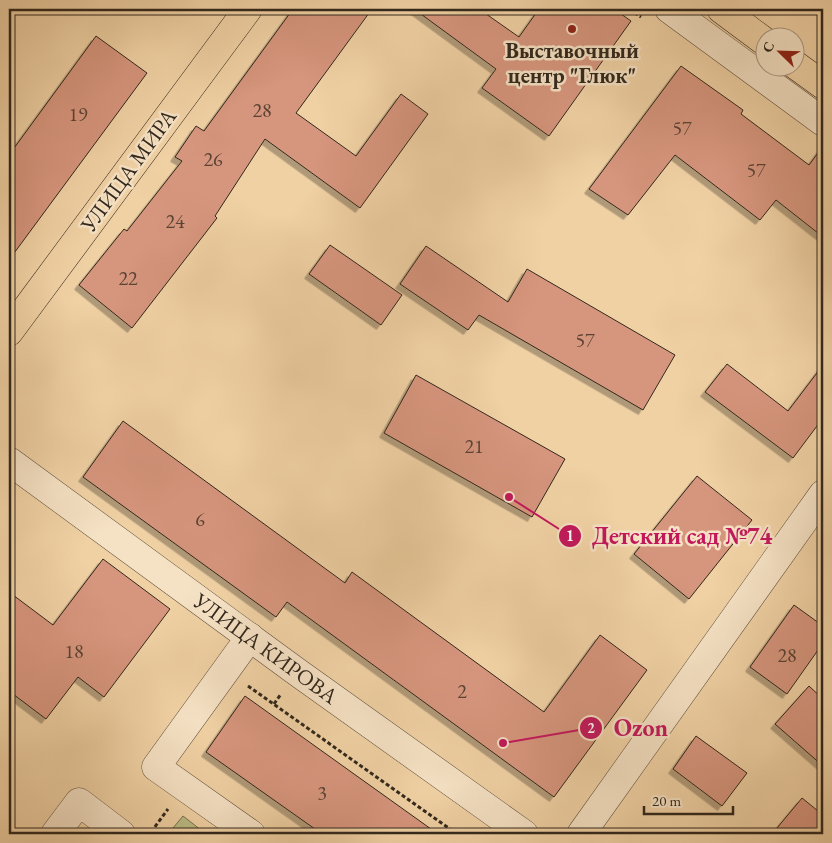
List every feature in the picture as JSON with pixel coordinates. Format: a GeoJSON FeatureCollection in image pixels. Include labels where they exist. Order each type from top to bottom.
{"type":"FeatureCollection","features":[{"type":"Feature","properties":{"kind":"main road","name":"УЛИЦА МИРА"},"geometry":{"type":"LineString","coordinates":[[9,332],[248,9]]}},
{"type":"Feature","properties":{"kind":"main road"},"geometry":{"type":"LineString","coordinates":[[721,9],[754,34]]}},
{"type":"Feature","properties":{"kind":"main road"},"geometry":{"type":"LineString","coordinates":[[804,71],[823,85]]}},
{"type":"Feature","properties":{"kind":"street"},"geometry":{"type":"LineString","coordinates":[[669,9],[823,122]]}},
{"type":"Feature","properties":{"kind":"street","name":"УЛИЦА КИРОВА"},"geometry":{"type":"LineString","coordinates":[[9,460],[298,672],[524,834]]}},
{"type":"Feature","properties":{"kind":"street"},"geometry":{"type":"LineString","coordinates":[[581,834],[823,494]]}},
{"type":"Feature","properties":{"kind":"street"},"geometry":{"type":"LineString","coordinates":[[250,637],[156,767],[251,834]]}},
{"type":"Feature","properties":{"kind":"street"},"geometry":{"type":"LineString","coordinates":[[55,834],[79,802],[121,834]]}},
{"type":"Feature","properties":{"kind":"path"},"geometry":{"type":"LineString","coordinates":[[243,684],[457,834]]}},
{"type":"Feature","properties":{"kind":"path"},"geometry":{"type":"LineString","coordinates":[[153,828],[184,786]]}},
{"type":"Feature","properties":{"kind":"green space"},"geometry":{"type":"Polygon","coordinates":[[[183,816],[206,834],[168,834],[183,816]]]}},
{"type":"Feature","properties":{"kind":"building"},"geometry":{"type":"Polygon","coordinates":[[[293,9],[372,9],[296,113],[356,156],[401,94],[428,114],[360,208],[265,139],[215,216],[217,218],[132,328],[79,285],[124,229],[127,231],[182,161],[175,157],[196,126],[204,131],[293,9]]]}},
{"type":"Feature","properties":{"kind":"building"},"geometry":{"type":"Polygon","coordinates":[[[414,9],[479,9],[519,37],[539,9],[614,9],[631,21],[549,136],[482,88],[496,69],[414,9]]]}},
{"type":"Feature","properties":{"kind":"building"},"geometry":{"type":"Polygon","coordinates":[[[96,36],[147,73],[9,260],[9,155],[96,36]]]}},
{"type":"Feature","properties":{"kind":"building"},"geometry":{"type":"Polygon","coordinates":[[[681,66],[743,110],[741,114],[809,165],[823,146],[823,237],[776,200],[760,220],[675,155],[628,215],[589,189],[681,66]]]}},
{"type":"Feature","properties":{"kind":"building"},"geometry":{"type":"Polygon","coordinates":[[[330,245],[402,295],[381,325],[309,274],[330,245]]]}},
{"type":"Feature","properties":{"kind":"building"},"geometry":{"type":"Polygon","coordinates":[[[426,246],[508,302],[527,269],[675,355],[643,410],[479,315],[468,330],[400,284],[426,246]]]}},
{"type":"Feature","properties":{"kind":"building"},"geometry":{"type":"Polygon","coordinates":[[[727,364],[788,411],[823,365],[823,418],[793,458],[705,392],[727,364]]]}},
{"type":"Feature","properties":{"kind":"building"},"geometry":{"type":"Polygon","coordinates":[[[416,375],[565,459],[532,517],[384,433],[416,375]]]}},
{"type":"Feature","properties":{"kind":"building"},"geometry":{"type":"Polygon","coordinates":[[[123,421],[345,583],[352,572],[544,712],[600,635],[647,670],[554,797],[287,602],[276,617],[83,477],[123,421]]]}},
{"type":"Feature","properties":{"kind":"building"},"geometry":{"type":"Polygon","coordinates":[[[697,476],[752,520],[689,599],[634,554],[697,476]]]}},
{"type":"Feature","properties":{"kind":"building"},"geometry":{"type":"Polygon","coordinates":[[[103,559],[170,609],[104,697],[78,677],[46,719],[9,691],[9,592],[53,625],[103,559]]]}},
{"type":"Feature","properties":{"kind":"building"},"geometry":{"type":"Polygon","coordinates":[[[794,605],[823,626],[823,643],[787,694],[750,667],[794,605]]]}},
{"type":"Feature","properties":{"kind":"building"},"geometry":{"type":"Polygon","coordinates":[[[809,686],[823,699],[823,766],[775,724],[809,686]]]}},
{"type":"Feature","properties":{"kind":"building"},"geometry":{"type":"Polygon","coordinates":[[[245,696],[438,834],[322,834],[206,752],[245,696]]]}},
{"type":"Feature","properties":{"kind":"building"},"geometry":{"type":"Polygon","coordinates":[[[696,736],[747,773],[722,806],[673,769],[696,736]]]}},
{"type":"Feature","properties":{"kind":"building"},"geometry":{"type":"Polygon","coordinates":[[[802,798],[823,815],[823,834],[772,834],[802,798]]]}},
{"type":"Feature","properties":{"kind":"place","name":"Выставочный центр \"Глюк\""},"geometry":{"type":"Point","coordinates":[572,29]}},
{"type":"Feature","properties":{"kind":"place","name":"Детский сад №74"},"geometry":{"type":"Point","coordinates":[509,497]}},
{"type":"Feature","properties":{"kind":"place","name":"Ozon"},"geometry":{"type":"Point","coordinates":[503,743]}}]}
